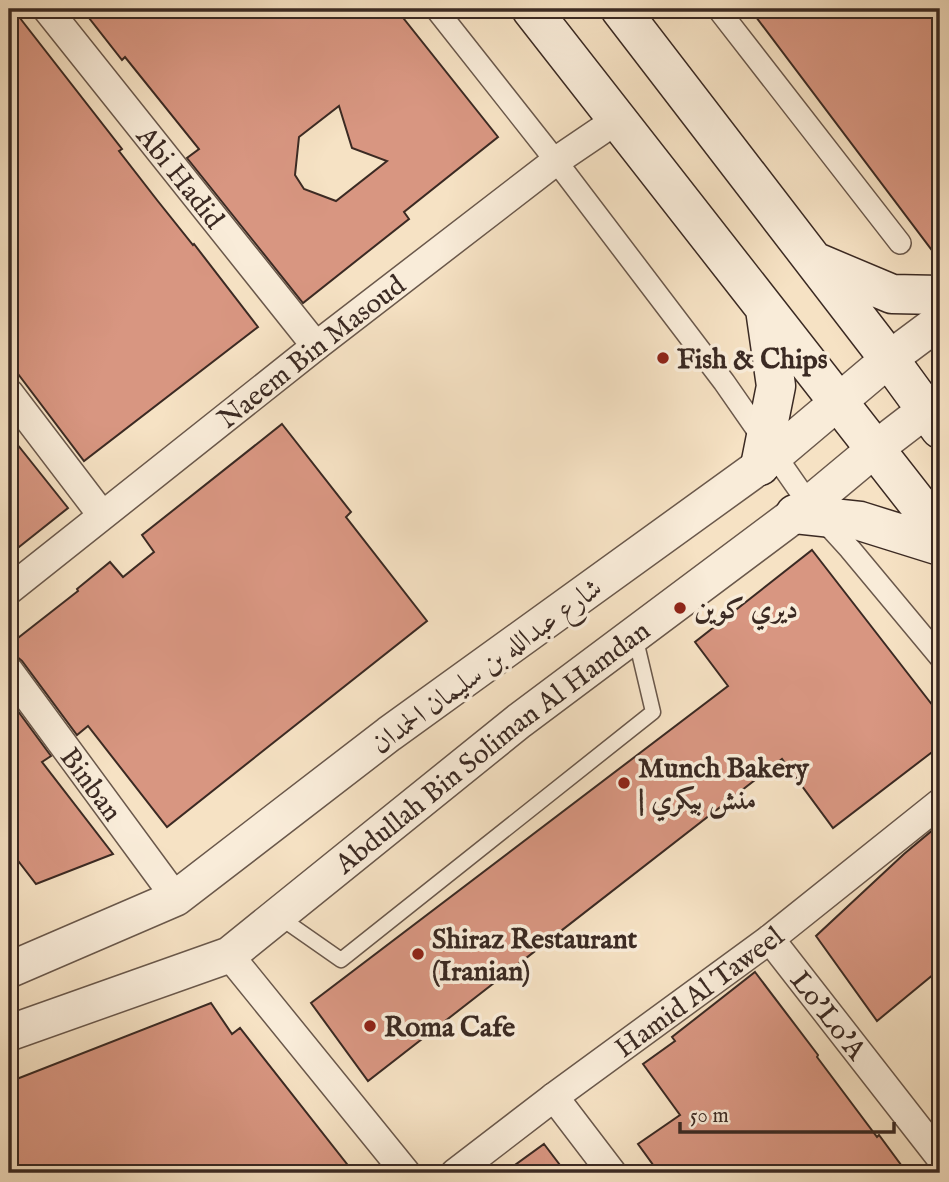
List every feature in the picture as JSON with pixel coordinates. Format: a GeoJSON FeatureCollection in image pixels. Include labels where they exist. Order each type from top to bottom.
{"type":"FeatureCollection","features":[{"type":"Feature","properties":{"kind":"main road"},"geometry":{"type":"LineString","coordinates":[[531,9],[940,532]]}},
{"type":"Feature","properties":{"kind":"main road"},"geometry":{"type":"LineString","coordinates":[[620,9],[889,359],[936,412]]}},
{"type":"Feature","properties":{"kind":"main road"},"geometry":{"type":"LineString","coordinates":[[814,261],[892,294],[927,297],[940,295]]}},
{"type":"Feature","properties":{"kind":"main road"},"geometry":{"type":"LineString","coordinates":[[764,307],[776,386],[766,455]]}},
{"type":"Feature","properties":{"kind":"main road"},"geometry":{"type":"LineString","coordinates":[[808,512],[860,521],[940,546]]}},
{"type":"Feature","properties":{"kind":"street","name":"Abi Hadid"},"geometry":{"type":"LineString","coordinates":[[47,9],[316,346]]}},
{"type":"Feature","properties":{"kind":"street"},"geometry":{"type":"LineString","coordinates":[[436,9],[724,382],[766,455],[808,512],[940,657]]}},
{"type":"Feature","properties":{"kind":"street"},"geometry":{"type":"LineString","coordinates":[[718,9],[900,243]]}},
{"type":"Feature","properties":{"kind":"street","name":"Naeem Bin Masoud"},"geometry":{"type":"LineString","coordinates":[[9,590],[316,346],[556,161],[618,119]]}},
{"type":"Feature","properties":{"kind":"street","name":"شارع عبدالله بن سليمان الحمدان"},"geometry":{"type":"LineString","coordinates":[[9,970],[176,898],[388,734],[766,455],[940,321]]}},
{"type":"Feature","properties":{"kind":"street"},"geometry":{"type":"LineString","coordinates":[[9,393],[102,515]]}},
{"type":"Feature","properties":{"kind":"street","name":"Abdullah Bin Soliman Al Hamdan"},"geometry":{"type":"LineString","coordinates":[[9,1033],[229,955],[519,721],[808,512],[875,449],[936,412]]}},
{"type":"Feature","properties":{"kind":"street","name":"Binban"},"geometry":{"type":"LineString","coordinates":[[9,671],[176,898]]}},
{"type":"Feature","properties":{"kind":"street","name":"Hamid Al Taweel"},"geometry":{"type":"LineString","coordinates":[[455,1173],[770,939],[940,803]]}},
{"type":"Feature","properties":{"kind":"street","name":"Lo'Lo'A"},"geometry":{"type":"LineString","coordinates":[[770,939],[940,1157]]}},
{"type":"Feature","properties":{"kind":"street"},"geometry":{"type":"LineString","coordinates":[[229,955],[406,1173]]}},
{"type":"Feature","properties":{"kind":"street"},"geometry":{"type":"LineString","coordinates":[[554,1097],[612,1173]]}},
{"type":"Feature","properties":{"kind":"lane"},"geometry":{"type":"LineString","coordinates":[[277,916],[341,960],[653,712],[635,635]]}},
{"type":"Feature","properties":{"kind":"building"},"geometry":{"type":"Polygon","coordinates":[[[9,9],[13,9],[122,149],[119,151],[258,327],[84,461],[9,362],[9,9]]]}},
{"type":"Feature","properties":{"kind":"building"},"geometry":{"type":"Polygon","coordinates":[[[82,9],[396,9],[498,137],[404,212],[409,219],[303,303],[187,158],[199,149],[125,57],[122,60],[82,9]],[[339,106],[299,137],[295,175],[304,189],[336,201],[387,161],[352,148],[339,106]]]}},
{"type":"Feature","properties":{"kind":"building"},"geometry":{"type":"Polygon","coordinates":[[[750,9],[940,9],[940,261],[750,9]]]}},
{"type":"Feature","properties":{"kind":"building"},"geometry":{"type":"Polygon","coordinates":[[[282,424],[351,512],[346,517],[427,621],[167,827],[88,726],[77,735],[22,661],[9,655],[9,645],[110,562],[123,577],[154,552],[142,535],[282,424]]]}},
{"type":"Feature","properties":{"kind":"building"},"geometry":{"type":"Polygon","coordinates":[[[9,434],[68,508],[9,555],[9,434]]]}},
{"type":"Feature","properties":{"kind":"building"},"geometry":{"type":"Polygon","coordinates":[[[812,550],[940,715],[940,746],[833,828],[782,759],[368,1081],[311,1003],[728,686],[695,642],[812,550]]]}},
{"type":"Feature","properties":{"kind":"building"},"geometry":{"type":"Polygon","coordinates":[[[9,699],[51,756],[42,762],[113,854],[36,884],[9,849],[9,699]]]}},
{"type":"Feature","properties":{"kind":"building"},"geometry":{"type":"Polygon","coordinates":[[[940,824],[940,969],[877,1021],[816,936],[940,824]]]}},
{"type":"Feature","properties":{"kind":"building"},"geometry":{"type":"Polygon","coordinates":[[[755,972],[877,1137],[879,1135],[907,1173],[659,1173],[638,1144],[680,1115],[643,1064],[675,1041],[672,1037],[755,972]]]}},
{"type":"Feature","properties":{"kind":"building"},"geometry":{"type":"Polygon","coordinates":[[[211,1003],[232,1034],[240,1028],[354,1173],[9,1173],[9,1082],[211,1003]]]}},
{"type":"Feature","properties":{"kind":"building"},"geometry":{"type":"Polygon","coordinates":[[[544,1144],[566,1173],[504,1173],[544,1144]]]}},
{"type":"Feature","properties":{"kind":"place","name":"Fish & Chips"},"geometry":{"type":"Point","coordinates":[663,358]}},
{"type":"Feature","properties":{"kind":"place","name":"ديري كوين"},"geometry":{"type":"Point","coordinates":[680,608]}},
{"type":"Feature","properties":{"kind":"place","name":"Munch Bakery | منش بيكري"},"geometry":{"type":"Point","coordinates":[624,783]}},
{"type":"Feature","properties":{"kind":"place","name":"Shiraz Restaurant (Iranian)"},"geometry":{"type":"Point","coordinates":[418,954]}},
{"type":"Feature","properties":{"kind":"place","name":"Roma Cafe"},"geometry":{"type":"Point","coordinates":[370,1026]}}]}
